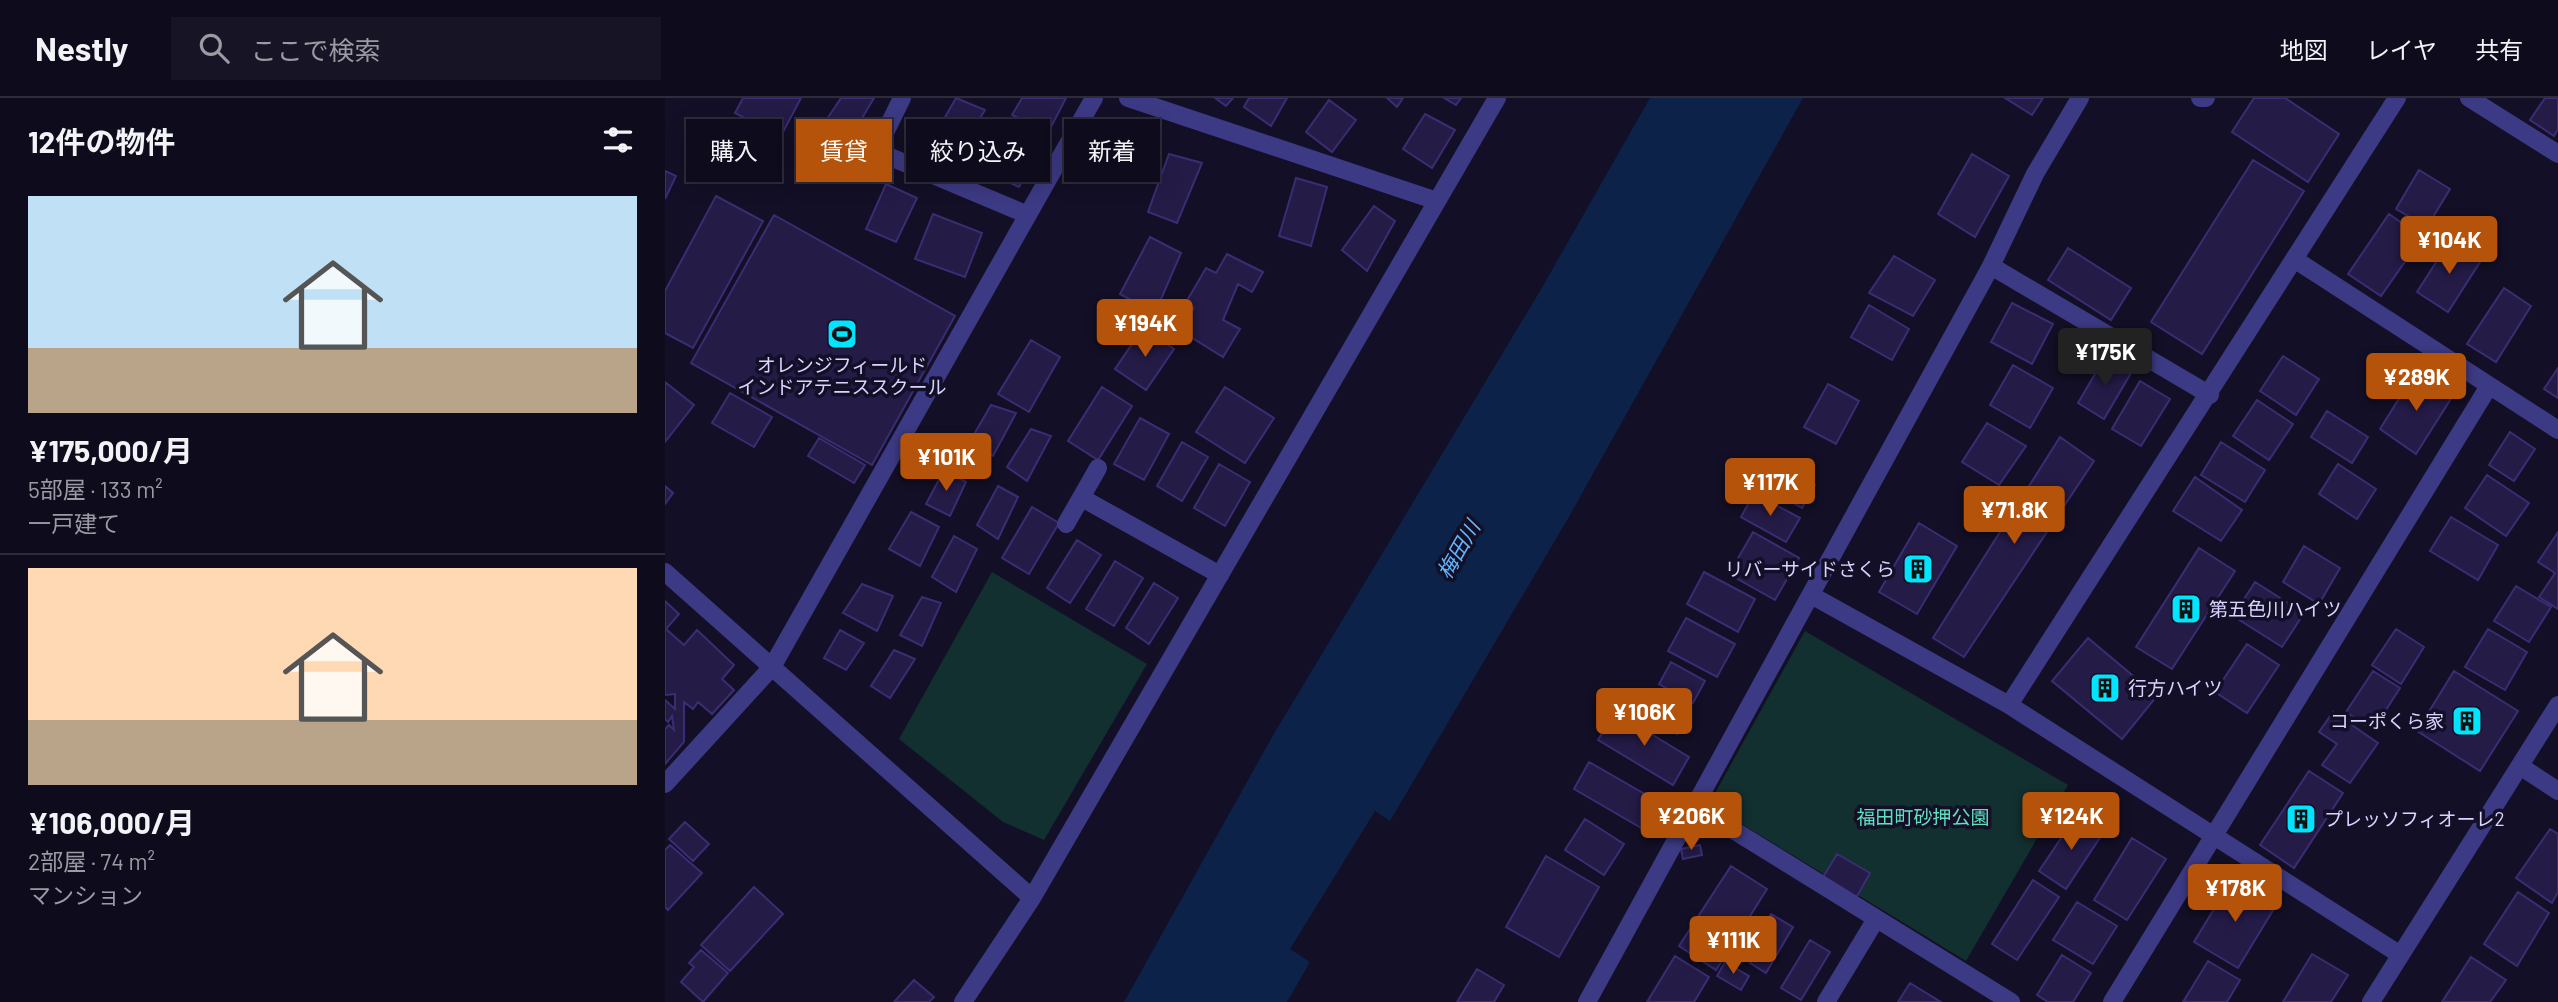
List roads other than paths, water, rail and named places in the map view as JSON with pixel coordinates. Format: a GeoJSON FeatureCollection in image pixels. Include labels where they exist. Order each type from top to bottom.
{"type":"FeatureCollection","features":[{"type":"Feature","properties":{"kind":"street"},"geometry":{"type":"LineString","coordinates":[[902,98],[876,151],[1028,215]]}},
{"type":"Feature","properties":{"kind":"street"},"geometry":{"type":"LineString","coordinates":[[665,783],[772,667],[1094,98]]}},
{"type":"Feature","properties":{"kind":"street"},"geometry":{"type":"LineString","coordinates":[[1128,98],[1437,201]]}},
{"type":"Feature","properties":{"kind":"street"},"geometry":{"type":"LineString","coordinates":[[963,1002],[1032,898],[1497,98]]}},
{"type":"Feature","properties":{"kind":"street"},"geometry":{"type":"LineString","coordinates":[[1587,1002],[1991,266],[2035,174],[2080,98]]}},
{"type":"Feature","properties":{"kind":"street"},"geometry":{"type":"LineString","coordinates":[[2200,98],[2206,98]]}},
{"type":"Feature","properties":{"kind":"street"},"geometry":{"type":"LineString","coordinates":[[2009,705],[2210,395],[2397,98]]}},
{"type":"Feature","properties":{"kind":"street"},"geometry":{"type":"LineString","coordinates":[[2480,101],[2558,154]]}},
{"type":"Feature","properties":{"kind":"street"},"geometry":{"type":"LineString","coordinates":[[2294,259],[2558,429]]}},
{"type":"Feature","properties":{"kind":"street"},"geometry":{"type":"LineString","coordinates":[[1991,266],[2210,395]]}},
{"type":"Feature","properties":{"kind":"street"},"geometry":{"type":"LineString","coordinates":[[2112,1002],[2489,386]]}},
{"type":"Feature","properties":{"kind":"street"},"geometry":{"type":"LineString","coordinates":[[1066,524],[1098,468]]}},
{"type":"Feature","properties":{"kind":"street"},"geometry":{"type":"LineString","coordinates":[[1081,498],[1220,575]]}},
{"type":"Feature","properties":{"kind":"street"},"geometry":{"type":"LineString","coordinates":[[665,572],[1032,898]]}},
{"type":"Feature","properties":{"kind":"street"},"geometry":{"type":"LineString","coordinates":[[1811,595],[2009,705],[2399,954]]}},
{"type":"Feature","properties":{"kind":"street"},"geometry":{"type":"LineString","coordinates":[[2371,1002],[2558,705]]}},
{"type":"Feature","properties":{"kind":"street"},"geometry":{"type":"LineString","coordinates":[[2520,766],[2558,792]]}},
{"type":"Feature","properties":{"kind":"street"},"geometry":{"type":"LineString","coordinates":[[1693,806],[2011,1002]]}},
{"type":"Feature","properties":{"kind":"street"},"geometry":{"type":"LineString","coordinates":[[1826,1002],[1876,919]]}},
{"type":"Feature","properties":{"kind":"water","name":"梅田川"},"geometry":{"type":"Polygon","coordinates":[[[1650,98],[1803,98],[1570,515],[1390,821],[1375,811],[1290,949],[1310,962],[1287,1002],[1124,1002],[1272,737],[1540,291],[1650,98]]]}},
{"type":"Feature","properties":{"kind":"place","name":"オレンジフィールド インドアテニススクール"},"geometry":{"type":"Point","coordinates":[842,334]}},
{"type":"Feature","properties":{"kind":"place","name":"リバーサイドさくら"},"geometry":{"type":"Point","coordinates":[1918,569]}},
{"type":"Feature","properties":{"kind":"place","name":"第五色川ハイツ"},"geometry":{"type":"Point","coordinates":[2186,609]}},
{"type":"Feature","properties":{"kind":"place","name":"行方ハイツ"},"geometry":{"type":"Point","coordinates":[2105,688]}},
{"type":"Feature","properties":{"kind":"place","name":"コーポくら家"},"geometry":{"type":"Point","coordinates":[2467,721]}},
{"type":"Feature","properties":{"kind":"place","name":"プレッソフィオーレ2"},"geometry":{"type":"Point","coordinates":[2301,819]}},
{"type":"Feature","properties":{"kind":"park label","name":"福田町砂押公園"},"geometry":{"type":"Point","coordinates":[1923,817]}}]}
